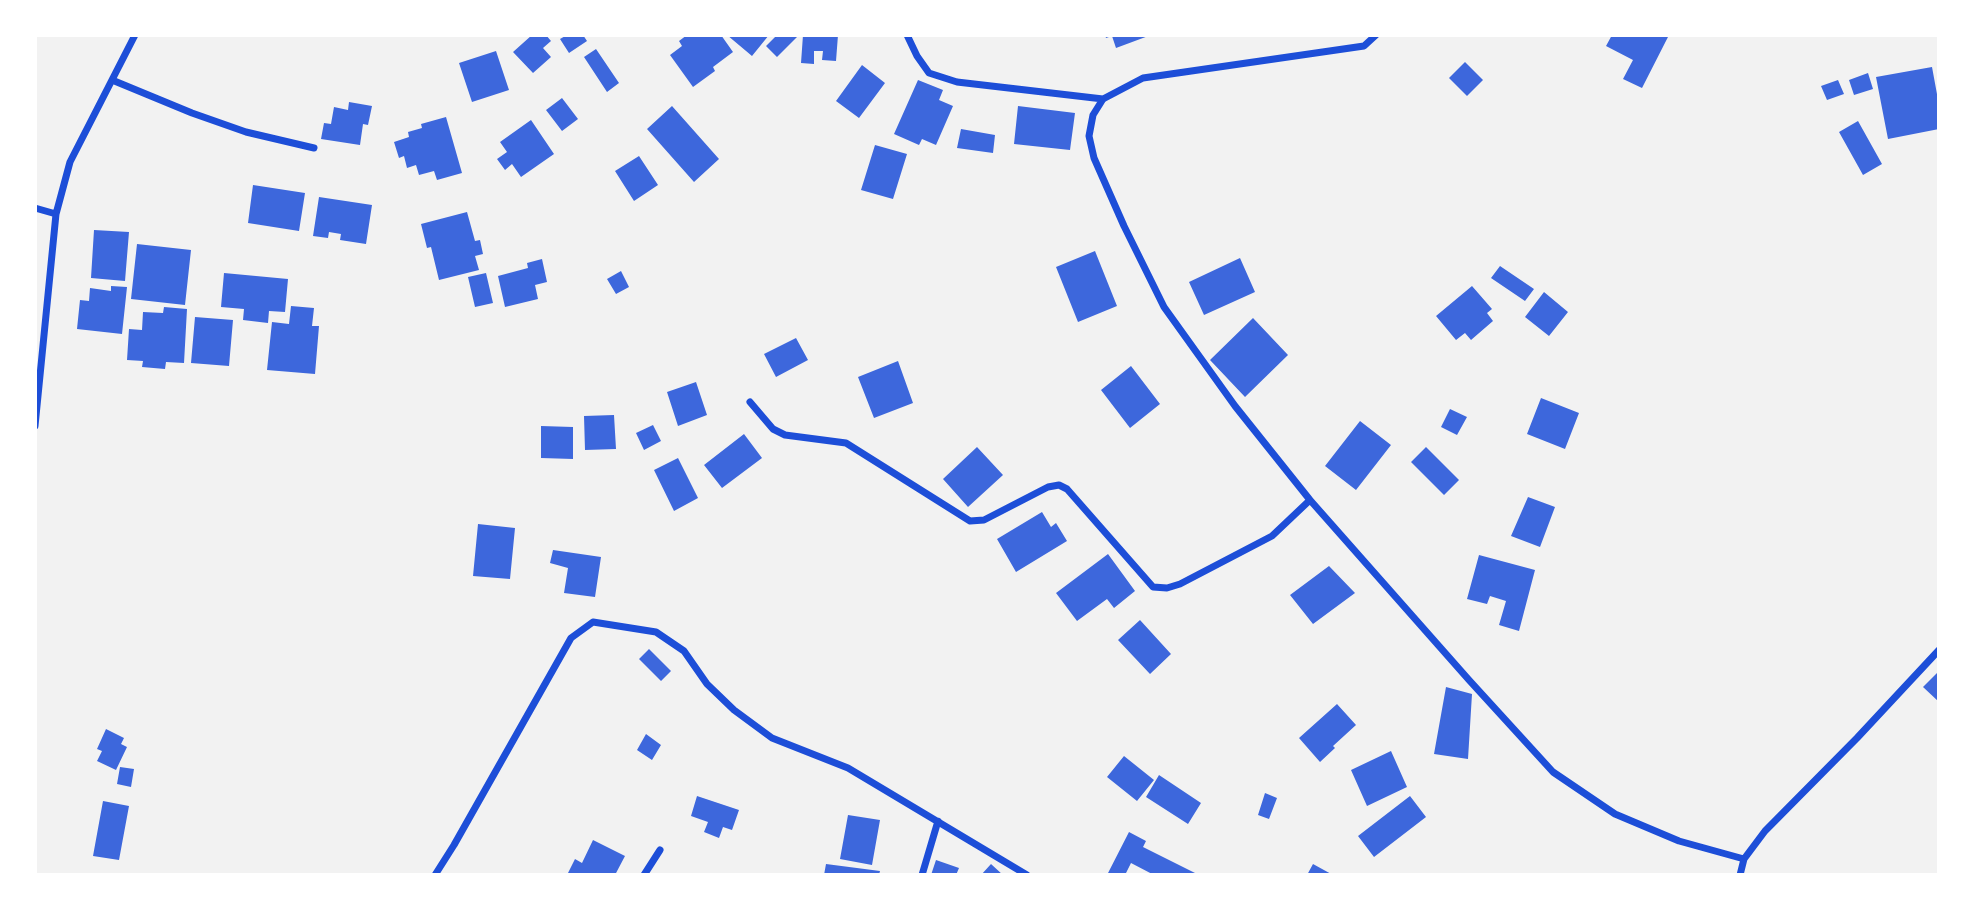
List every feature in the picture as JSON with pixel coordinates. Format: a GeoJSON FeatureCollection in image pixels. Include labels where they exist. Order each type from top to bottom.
{"type":"FeatureCollection","features":[{"type":"Feature","properties":{"kind":"street"},"geometry":{"type":"LineString","coordinates":[[35,426],[56,214],[70,162],[135,35]]}},
{"type":"Feature","properties":{"kind":"street"},"geometry":{"type":"LineString","coordinates":[[907,35],[929,73],[957,82],[1103,99]]}},
{"type":"Feature","properties":{"kind":"street"},"geometry":{"type":"LineString","coordinates":[[1376,35],[1364,46],[1143,78],[1103,99],[1093,115],[1089,136],[1094,158],[1124,226],[1164,307],[1236,406],[1310,500],[1553,772],[1615,814],[1679,841],[1744,859]]}},
{"type":"Feature","properties":{"kind":"street"},"geometry":{"type":"LineString","coordinates":[[112,80],[235,128],[314,148]]}},
{"type":"Feature","properties":{"kind":"street"},"geometry":{"type":"LineString","coordinates":[[35,208],[56,214]]}},
{"type":"Feature","properties":{"kind":"street"},"geometry":{"type":"LineString","coordinates":[[750,402],[773,429],[785,435],[846,443],[970,521],[984,520],[1059,485],[1067,489],[1153,587],[1167,588],[1180,584],[1272,536],[1310,500]]}},
{"type":"Feature","properties":{"kind":"street"},"geometry":{"type":"LineString","coordinates":[[435,875],[571,638],[593,622],[656,632],[684,651],[707,684],[734,710],[772,738],[848,768],[1027,875]]}},
{"type":"Feature","properties":{"kind":"street"},"geometry":{"type":"LineString","coordinates":[[1740,875],[1744,859],[1765,831],[1939,650]]}},
{"type":"Feature","properties":{"kind":"street"},"geometry":{"type":"LineString","coordinates":[[922,875],[938,821]]}},
{"type":"Feature","properties":{"kind":"street"},"geometry":{"type":"LineString","coordinates":[[644,875],[660,850]]}},
{"type":"Feature","properties":{"kind":"building"},"geometry":{"type":"Polygon","coordinates":[[[532,35],[546,35],[551,41],[543,48],[551,57],[533,73],[513,52],[532,35]]]}},
{"type":"Feature","properties":{"kind":"building"},"geometry":{"type":"Polygon","coordinates":[[[567,35],[583,35],[587,41],[569,53],[560,39],[567,35]]]}},
{"type":"Feature","properties":{"kind":"building"},"geometry":{"type":"Polygon","coordinates":[[[687,35],[721,35],[733,52],[713,67],[715,71],[693,87],[670,55],[682,46],[679,41],[687,35]]]}},
{"type":"Feature","properties":{"kind":"building"},"geometry":{"type":"Polygon","coordinates":[[[727,35],[769,35],[752,56],[727,35]]]}},
{"type":"Feature","properties":{"kind":"building"},"geometry":{"type":"Polygon","coordinates":[[[777,35],[799,35],[777,57],[766,46],[777,35]]]}},
{"type":"Feature","properties":{"kind":"building"},"geometry":{"type":"Polygon","coordinates":[[[803,35],[838,35],[836,61],[822,60],[823,51],[814,51],[814,64],[801,63],[803,35]]]}},
{"type":"Feature","properties":{"kind":"building"},"geometry":{"type":"Polygon","coordinates":[[[1105,35],[1151,35],[1116,48],[1112,36],[1106,38],[1105,35]]]}},
{"type":"Feature","properties":{"kind":"building"},"geometry":{"type":"Polygon","coordinates":[[[1612,35],[1669,35],[1642,88],[1623,79],[1633,60],[1606,46],[1612,35]]]}},
{"type":"Feature","properties":{"kind":"building"},"geometry":{"type":"Polygon","coordinates":[[[596,49],[619,83],[607,92],[584,57],[596,49]]]}},
{"type":"Feature","properties":{"kind":"building"},"geometry":{"type":"Polygon","coordinates":[[[496,51],[509,90],[472,102],[459,63],[496,51]]]}},
{"type":"Feature","properties":{"kind":"building"},"geometry":{"type":"Polygon","coordinates":[[[1465,62],[1483,80],[1467,96],[1449,78],[1465,62]]]}},
{"type":"Feature","properties":{"kind":"building"},"geometry":{"type":"Polygon","coordinates":[[[862,65],[885,83],[859,118],[836,101],[862,65]]]}},
{"type":"Feature","properties":{"kind":"building"},"geometry":{"type":"Polygon","coordinates":[[[1932,67],[1939,105],[1939,129],[1888,139],[1876,77],[1932,67]]]}},
{"type":"Feature","properties":{"kind":"building"},"geometry":{"type":"Polygon","coordinates":[[[1868,73],[1873,89],[1854,95],[1849,80],[1868,73]]]}},
{"type":"Feature","properties":{"kind":"building"},"geometry":{"type":"Polygon","coordinates":[[[918,80],[943,90],[939,100],[953,106],[936,145],[922,139],[919,145],[894,134],[918,80]]]}},
{"type":"Feature","properties":{"kind":"building"},"geometry":{"type":"Polygon","coordinates":[[[1838,80],[1844,94],[1827,100],[1821,86],[1838,80]]]}},
{"type":"Feature","properties":{"kind":"building"},"geometry":{"type":"Polygon","coordinates":[[[562,98],[578,119],[562,131],[546,110],[562,98]]]}},
{"type":"Feature","properties":{"kind":"building"},"geometry":{"type":"Polygon","coordinates":[[[349,102],[372,106],[368,125],[363,124],[360,145],[321,139],[324,123],[331,124],[334,107],[348,110],[349,102]]]}},
{"type":"Feature","properties":{"kind":"building"},"geometry":{"type":"Polygon","coordinates":[[[672,106],[719,159],[694,182],[647,129],[672,106]]]}},
{"type":"Feature","properties":{"kind":"building"},"geometry":{"type":"Polygon","coordinates":[[[1018,106],[1075,113],[1070,150],[1014,144],[1018,106]]]}},
{"type":"Feature","properties":{"kind":"building"},"geometry":{"type":"Polygon","coordinates":[[[446,117],[462,173],[437,180],[434,171],[419,175],[416,165],[407,168],[404,156],[399,158],[394,142],[409,137],[408,132],[422,128],[421,124],[446,117]]]}},
{"type":"Feature","properties":{"kind":"building"},"geometry":{"type":"Polygon","coordinates":[[[531,120],[554,154],[521,177],[512,164],[505,170],[497,159],[507,152],[500,142],[531,120]]]}},
{"type":"Feature","properties":{"kind":"building"},"geometry":{"type":"Polygon","coordinates":[[[1858,121],[1882,164],[1863,175],[1839,132],[1858,121]]]}},
{"type":"Feature","properties":{"kind":"building"},"geometry":{"type":"Polygon","coordinates":[[[961,129],[995,135],[993,153],[957,148],[961,129]]]}},
{"type":"Feature","properties":{"kind":"building"},"geometry":{"type":"Polygon","coordinates":[[[875,145],[907,154],[893,199],[861,190],[875,145]]]}},
{"type":"Feature","properties":{"kind":"building"},"geometry":{"type":"Polygon","coordinates":[[[639,156],[658,185],[634,201],[615,171],[639,156]]]}},
{"type":"Feature","properties":{"kind":"building"},"geometry":{"type":"Polygon","coordinates":[[[253,185],[305,193],[299,231],[248,223],[253,185]]]}},
{"type":"Feature","properties":{"kind":"building"},"geometry":{"type":"Polygon","coordinates":[[[319,197],[372,205],[366,244],[340,240],[341,234],[329,232],[328,238],[313,236],[319,197]]]}},
{"type":"Feature","properties":{"kind":"building"},"geometry":{"type":"Polygon","coordinates":[[[467,212],[475,241],[480,240],[483,254],[475,256],[479,270],[439,280],[431,247],[427,248],[421,224],[467,212]]]}},
{"type":"Feature","properties":{"kind":"building"},"geometry":{"type":"Polygon","coordinates":[[[94,230],[129,232],[125,281],[91,278],[94,230]]]}},
{"type":"Feature","properties":{"kind":"building"},"geometry":{"type":"Polygon","coordinates":[[[137,244],[191,250],[185,305],[131,299],[137,244]]]}},
{"type":"Feature","properties":{"kind":"building"},"geometry":{"type":"Polygon","coordinates":[[[1095,251],[1117,306],[1078,322],[1056,267],[1095,251]]]}},
{"type":"Feature","properties":{"kind":"building"},"geometry":{"type":"Polygon","coordinates":[[[1240,258],[1255,292],[1204,315],[1189,282],[1240,258]]]}},
{"type":"Feature","properties":{"kind":"building"},"geometry":{"type":"Polygon","coordinates":[[[542,259],[547,282],[535,285],[538,299],[505,307],[498,276],[528,268],[527,263],[542,259]]]}},
{"type":"Feature","properties":{"kind":"building"},"geometry":{"type":"Polygon","coordinates":[[[1500,266],[1534,289],[1525,301],[1491,278],[1500,266]]]}},
{"type":"Feature","properties":{"kind":"building"},"geometry":{"type":"Polygon","coordinates":[[[621,271],[629,287],[616,294],[607,279],[621,271]]]}},
{"type":"Feature","properties":{"kind":"building"},"geometry":{"type":"Polygon","coordinates":[[[224,273],[288,279],[285,312],[269,311],[268,323],[243,320],[244,309],[221,307],[224,273]]]}},
{"type":"Feature","properties":{"kind":"building"},"geometry":{"type":"Polygon","coordinates":[[[486,273],[493,303],[475,307],[468,277],[486,273]]]}},
{"type":"Feature","properties":{"kind":"building"},"geometry":{"type":"Polygon","coordinates":[[[111,286],[127,287],[122,334],[77,329],[80,300],[89,301],[90,288],[111,291],[111,286]]]}},
{"type":"Feature","properties":{"kind":"building"},"geometry":{"type":"Polygon","coordinates":[[[1472,286],[1492,309],[1487,313],[1493,321],[1471,340],[1465,333],[1456,340],[1436,316],[1472,286]]]}},
{"type":"Feature","properties":{"kind":"building"},"geometry":{"type":"Polygon","coordinates":[[[1544,292],[1568,312],[1549,336],[1525,317],[1544,292]]]}},
{"type":"Feature","properties":{"kind":"building"},"geometry":{"type":"Polygon","coordinates":[[[291,306],[314,308],[312,326],[319,326],[315,374],[267,370],[272,322],[289,324],[291,306]]]}},
{"type":"Feature","properties":{"kind":"building"},"geometry":{"type":"Polygon","coordinates":[[[164,307],[187,309],[184,363],[166,362],[165,369],[142,367],[143,361],[127,360],[129,329],[142,330],[143,312],[163,313],[164,307]]]}},
{"type":"Feature","properties":{"kind":"building"},"geometry":{"type":"Polygon","coordinates":[[[195,317],[233,320],[229,366],[191,363],[195,317]]]}},
{"type":"Feature","properties":{"kind":"building"},"geometry":{"type":"Polygon","coordinates":[[[1253,318],[1288,355],[1245,397],[1210,360],[1253,318]]]}},
{"type":"Feature","properties":{"kind":"building"},"geometry":{"type":"Polygon","coordinates":[[[796,338],[808,360],[776,377],[764,354],[796,338]]]}},
{"type":"Feature","properties":{"kind":"building"},"geometry":{"type":"Polygon","coordinates":[[[898,361],[913,403],[874,418],[858,377],[898,361]]]}},
{"type":"Feature","properties":{"kind":"building"},"geometry":{"type":"Polygon","coordinates":[[[1131,366],[1160,404],[1130,428],[1101,390],[1131,366]]]}},
{"type":"Feature","properties":{"kind":"building"},"geometry":{"type":"Polygon","coordinates":[[[696,382],[707,415],[678,426],[667,392],[696,382]]]}},
{"type":"Feature","properties":{"kind":"building"},"geometry":{"type":"Polygon","coordinates":[[[1541,398],[1579,413],[1565,449],[1527,434],[1541,398]]]}},
{"type":"Feature","properties":{"kind":"building"},"geometry":{"type":"Polygon","coordinates":[[[1450,409],[1467,417],[1457,435],[1441,427],[1450,409]]]}},
{"type":"Feature","properties":{"kind":"building"},"geometry":{"type":"Polygon","coordinates":[[[614,415],[616,449],[585,450],[584,416],[614,415]]]}},
{"type":"Feature","properties":{"kind":"building"},"geometry":{"type":"Polygon","coordinates":[[[1360,421],[1391,445],[1356,490],[1325,466],[1360,421]]]}},
{"type":"Feature","properties":{"kind":"building"},"geometry":{"type":"Polygon","coordinates":[[[653,425],[661,441],[644,450],[636,433],[653,425]]]}},
{"type":"Feature","properties":{"kind":"building"},"geometry":{"type":"Polygon","coordinates":[[[541,426],[573,427],[573,459],[541,458],[541,426]]]}},
{"type":"Feature","properties":{"kind":"building"},"geometry":{"type":"Polygon","coordinates":[[[744,434],[762,458],[722,488],[704,465],[744,434]]]}},
{"type":"Feature","properties":{"kind":"building"},"geometry":{"type":"Polygon","coordinates":[[[977,447],[1003,475],[968,507],[943,479],[977,447]]]}},
{"type":"Feature","properties":{"kind":"building"},"geometry":{"type":"Polygon","coordinates":[[[1426,447],[1459,480],[1444,495],[1411,462],[1426,447]]]}},
{"type":"Feature","properties":{"kind":"building"},"geometry":{"type":"Polygon","coordinates":[[[678,458],[698,498],[674,511],[654,470],[678,458]]]}},
{"type":"Feature","properties":{"kind":"building"},"geometry":{"type":"Polygon","coordinates":[[[1528,497],[1555,507],[1540,547],[1511,536],[1528,497]]]}},
{"type":"Feature","properties":{"kind":"building"},"geometry":{"type":"Polygon","coordinates":[[[1042,512],[1051,527],[1056,523],[1067,541],[1016,572],[997,539],[1042,512]]]}},
{"type":"Feature","properties":{"kind":"building"},"geometry":{"type":"Polygon","coordinates":[[[478,524],[515,528],[510,579],[473,576],[478,524]]]}},
{"type":"Feature","properties":{"kind":"building"},"geometry":{"type":"Polygon","coordinates":[[[553,550],[601,557],[595,597],[564,593],[568,568],[550,563],[553,550]]]}},
{"type":"Feature","properties":{"kind":"building"},"geometry":{"type":"Polygon","coordinates":[[[1108,554],[1135,591],[1114,608],[1107,599],[1077,621],[1056,593],[1108,554]]]}},
{"type":"Feature","properties":{"kind":"building"},"geometry":{"type":"Polygon","coordinates":[[[1479,555],[1535,570],[1519,631],[1499,625],[1506,601],[1490,596],[1487,604],[1467,599],[1479,555]]]}},
{"type":"Feature","properties":{"kind":"building"},"geometry":{"type":"Polygon","coordinates":[[[1329,566],[1355,593],[1313,624],[1290,595],[1329,566]]]}},
{"type":"Feature","properties":{"kind":"building"},"geometry":{"type":"Polygon","coordinates":[[[1140,620],[1171,654],[1150,674],[1118,640],[1140,620]]]}},
{"type":"Feature","properties":{"kind":"building"},"geometry":{"type":"Polygon","coordinates":[[[649,649],[671,671],[661,681],[639,659],[649,649]]]}},
{"type":"Feature","properties":{"kind":"building"},"geometry":{"type":"Polygon","coordinates":[[[1939,671],[1939,702],[1923,687],[1939,671]]]}},
{"type":"Feature","properties":{"kind":"building"},"geometry":{"type":"Polygon","coordinates":[[[1446,687],[1472,694],[1468,759],[1434,754],[1446,687]]]}},
{"type":"Feature","properties":{"kind":"building"},"geometry":{"type":"Polygon","coordinates":[[[1337,704],[1356,725],[1320,762],[1299,738],[1337,704]]]}},
{"type":"Feature","properties":{"kind":"building"},"geometry":{"type":"Polygon","coordinates":[[[106,729],[124,738],[121,744],[127,747],[116,770],[97,761],[102,751],[97,749],[106,729]]]}},
{"type":"Feature","properties":{"kind":"building"},"geometry":{"type":"Polygon","coordinates":[[[646,734],[661,745],[652,760],[637,750],[646,734]]]}},
{"type":"Feature","properties":{"kind":"building"},"geometry":{"type":"Polygon","coordinates":[[[1391,751],[1407,787],[1367,806],[1351,770],[1391,751]]]}},
{"type":"Feature","properties":{"kind":"building"},"geometry":{"type":"Polygon","coordinates":[[[1124,756],[1154,780],[1137,801],[1107,777],[1124,756]]]}},
{"type":"Feature","properties":{"kind":"building"},"geometry":{"type":"Polygon","coordinates":[[[120,767],[134,769],[131,787],[117,784],[120,767]]]}},
{"type":"Feature","properties":{"kind":"building"},"geometry":{"type":"Polygon","coordinates":[[[1159,775],[1201,803],[1188,824],[1146,797],[1159,775]]]}},
{"type":"Feature","properties":{"kind":"building"},"geometry":{"type":"Polygon","coordinates":[[[1265,793],[1277,798],[1269,819],[1258,815],[1265,793]]]}},
{"type":"Feature","properties":{"kind":"building"},"geometry":{"type":"Polygon","coordinates":[[[697,796],[739,810],[732,830],[723,827],[719,838],[704,832],[708,822],[691,816],[697,796]]]}},
{"type":"Feature","properties":{"kind":"building"},"geometry":{"type":"Polygon","coordinates":[[[1410,796],[1426,817],[1374,857],[1358,836],[1410,796]]]}},
{"type":"Feature","properties":{"kind":"building"},"geometry":{"type":"Polygon","coordinates":[[[103,801],[129,806],[119,860],[93,856],[103,801]]]}},
{"type":"Feature","properties":{"kind":"building"},"geometry":{"type":"Polygon","coordinates":[[[848,815],[880,820],[872,865],[840,859],[848,815]]]}},
{"type":"Feature","properties":{"kind":"building"},"geometry":{"type":"Polygon","coordinates":[[[1129,832],[1146,841],[1143,847],[1199,875],[1154,875],[1131,863],[1125,875],[1107,875],[1129,832]]]}},
{"type":"Feature","properties":{"kind":"building"},"geometry":{"type":"Polygon","coordinates":[[[593,840],[625,856],[615,875],[567,875],[575,859],[582,863],[593,840]]]}},
{"type":"Feature","properties":{"kind":"building"},"geometry":{"type":"Polygon","coordinates":[[[936,860],[959,868],[956,875],[931,875],[936,860]]]}},
{"type":"Feature","properties":{"kind":"building"},"geometry":{"type":"Polygon","coordinates":[[[826,864],[880,871],[879,875],[824,875],[826,864]]]}},
{"type":"Feature","properties":{"kind":"building"},"geometry":{"type":"Polygon","coordinates":[[[991,864],[1003,875],[981,875],[991,864]]]}},
{"type":"Feature","properties":{"kind":"building"},"geometry":{"type":"Polygon","coordinates":[[[1313,864],[1333,875],[1307,875],[1313,864]]]}}]}
